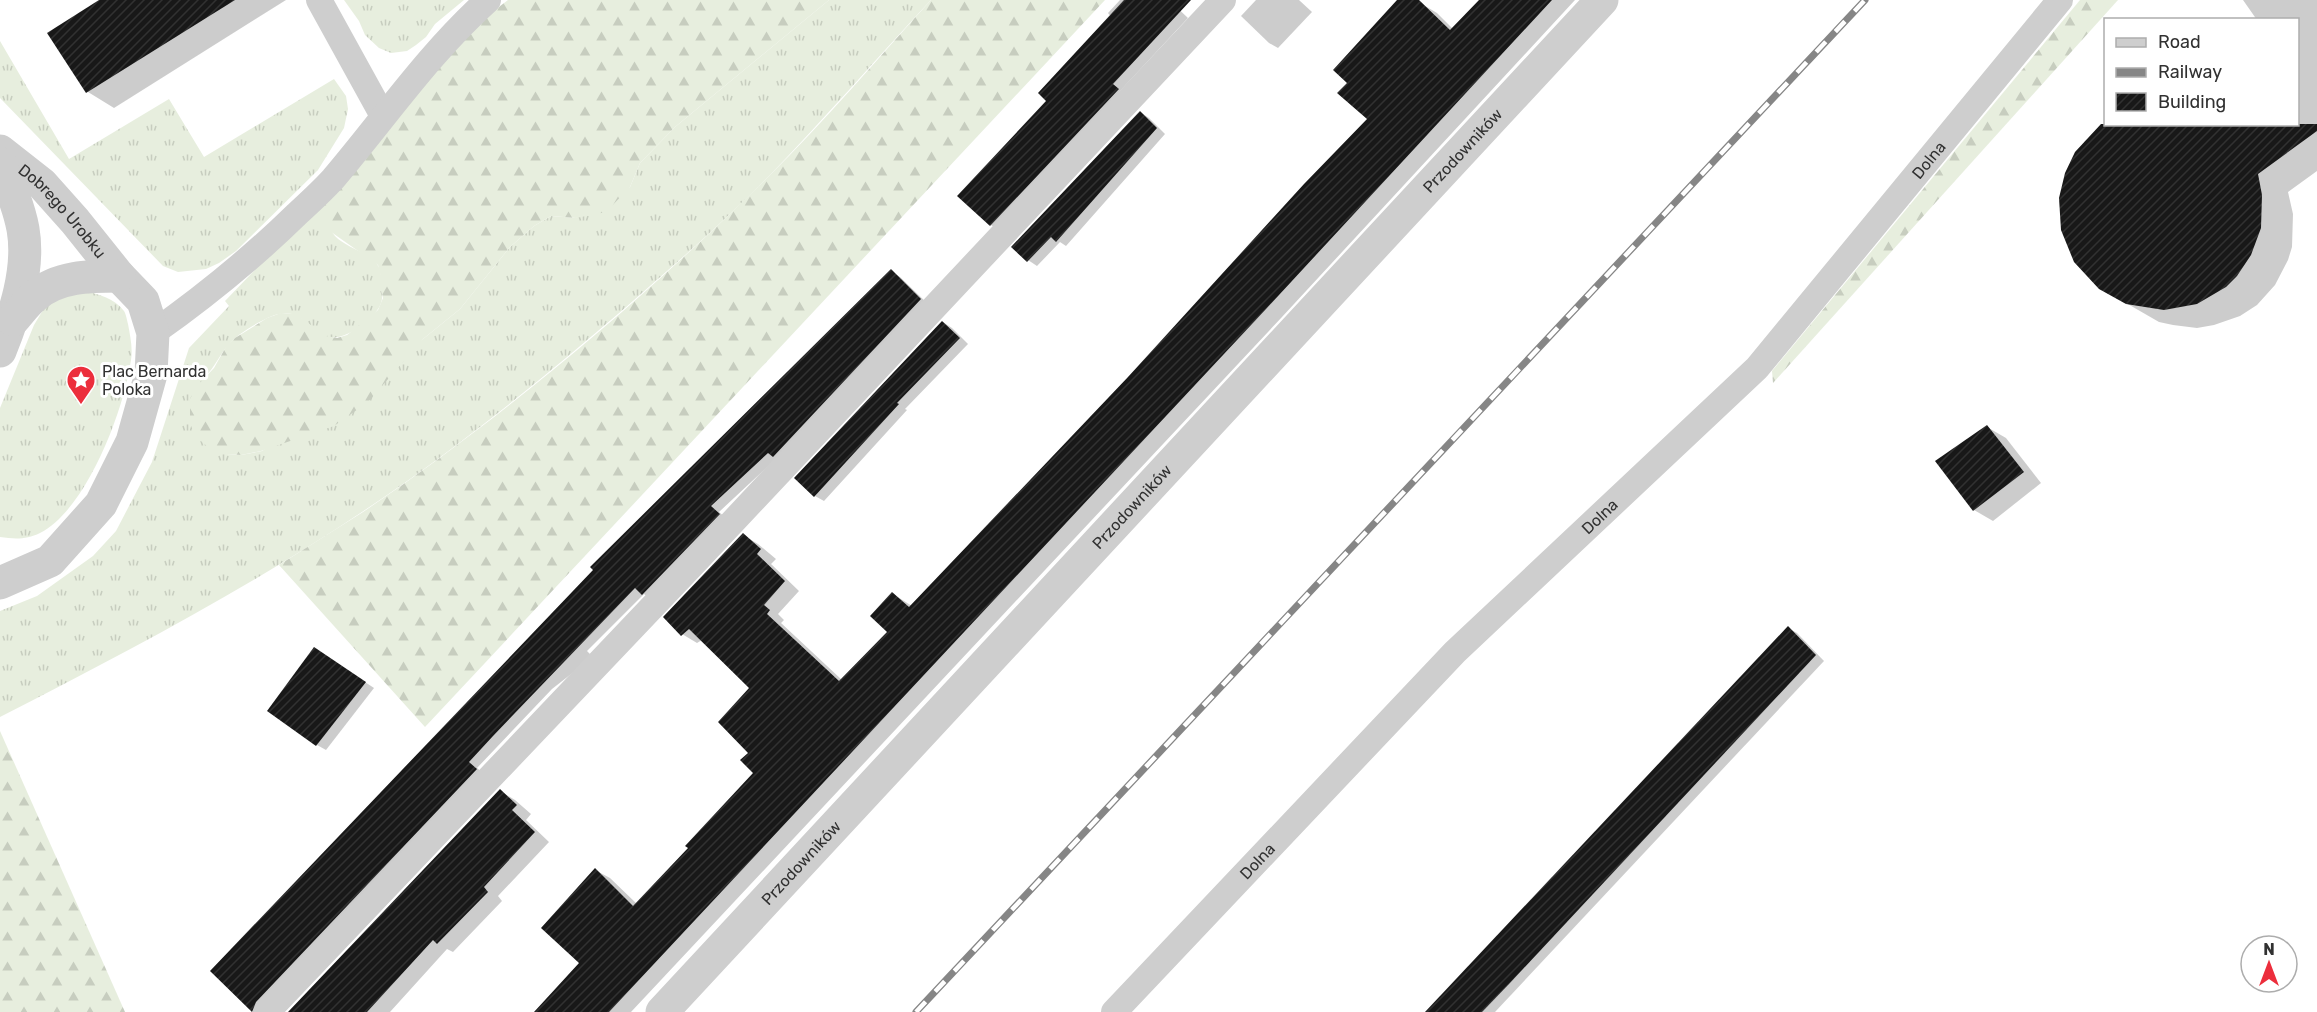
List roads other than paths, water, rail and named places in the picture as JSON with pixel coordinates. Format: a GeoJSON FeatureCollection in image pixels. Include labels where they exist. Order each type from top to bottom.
{"type":"FeatureCollection","features":[{"type":"Feature","properties":{"kind":"street","name":"Przodowników"},"geometry":{"type":"LineString","coordinates":[[662,1012],[1602,0]]}},
{"type":"Feature","properties":{"kind":"street","name":"Dobrego Urobku"},"geometry":{"type":"LineString","coordinates":[[0,151],[42,184],[119,276],[143,301],[153,333],[151,374],[132,442],[101,504],[50,561],[0,583]]}},
{"type":"Feature","properties":{"kind":"street","name":"Dobrego Urobku"},"geometry":{"type":"LineString","coordinates":[[0,163],[9,182],[23,230],[23,270],[13,320],[0,351]]}},
{"type":"Feature","properties":{"kind":"street","name":"Dobrego Urobku"},"geometry":{"type":"LineString","coordinates":[[13,320],[34,296],[54,283],[86,276],[119,276]]}},
{"type":"Feature","properties":{"kind":"street"},"geometry":{"type":"LineString","coordinates":[[0,559],[50,561]]}},
{"type":"Feature","properties":{"kind":"lane"},"geometry":{"type":"LineString","coordinates":[[319,0],[383,116]]}},
{"type":"Feature","properties":{"kind":"lane"},"geometry":{"type":"LineString","coordinates":[[153,333],[198,301],[268,243],[331,181],[464,21],[488,0]]}},
{"type":"Feature","properties":{"kind":"lane"},"geometry":{"type":"LineString","coordinates":[[267,1012],[695,562],[1223,0]]}},
{"type":"Feature","properties":{"kind":"lane","name":"Dolna"},"geometry":{"type":"LineString","coordinates":[[1114,1012],[1455,652],[1756,368],[2060,0]]}},
{"type":"Feature","properties":{"kind":"railway"},"geometry":{"type":"LineString","coordinates":[[916,1012],[1865,0]]}},
{"type":"Feature","properties":{"kind":"place","name":"Plac Bernarda Poloka"},"geometry":{"type":"Point","coordinates":[81,406]}}]}
